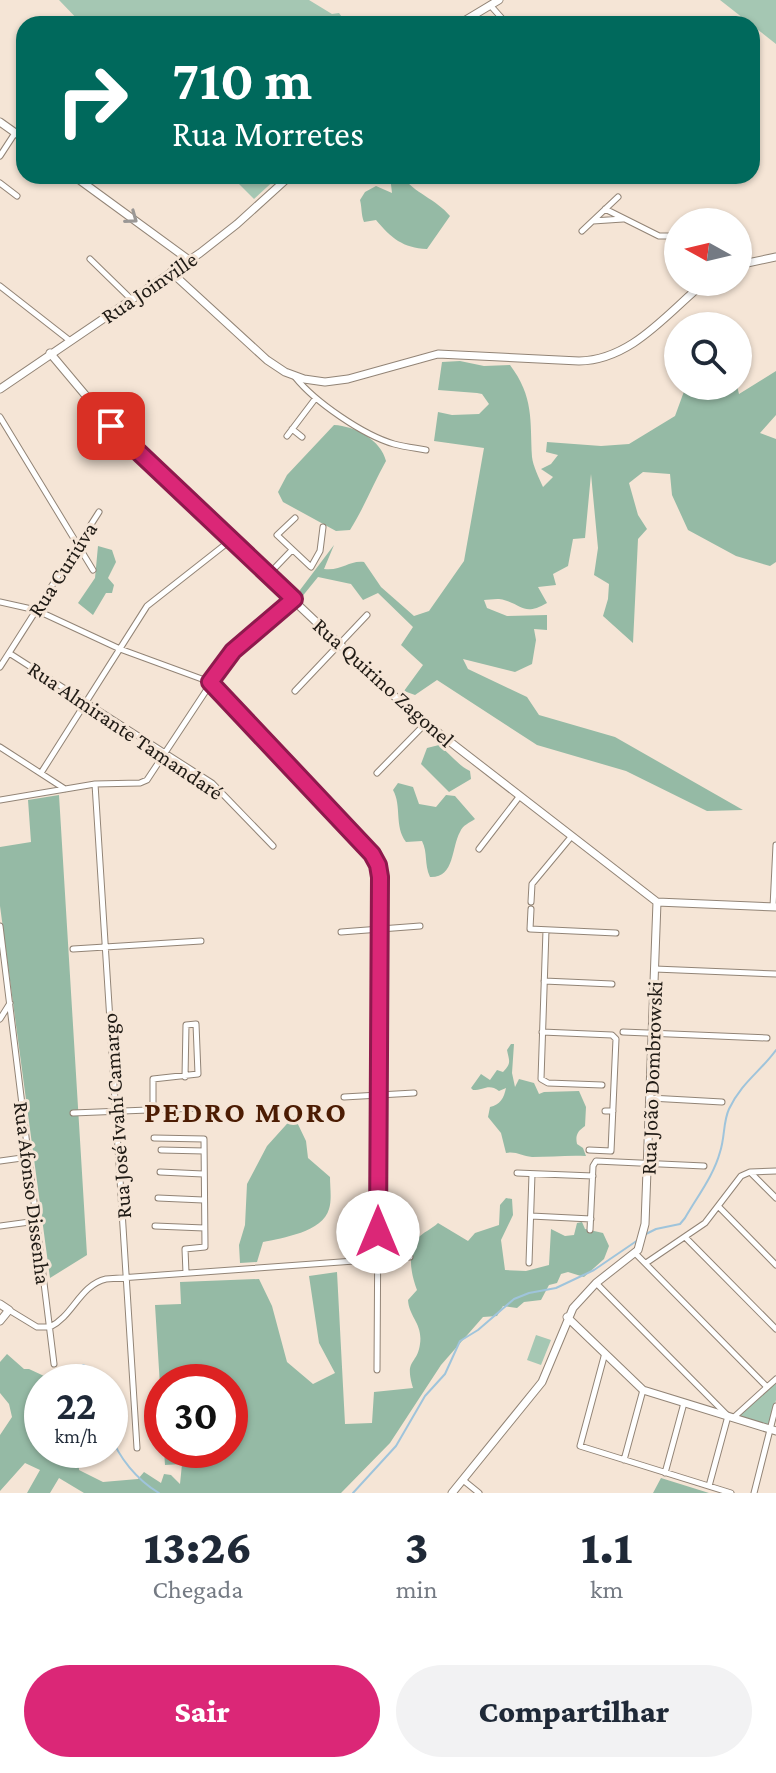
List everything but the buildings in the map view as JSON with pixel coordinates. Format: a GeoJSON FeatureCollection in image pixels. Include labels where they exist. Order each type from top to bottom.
{"type":"FeatureCollection","features":[{"type":"Feature","properties":{"kind":"street"},"geometry":{"type":"LineString","coordinates":[[472,16],[499,0]]}},
{"type":"Feature","properties":{"kind":"street"},"geometry":{"type":"LineString","coordinates":[[490,5],[500,16]]}},
{"type":"Feature","properties":{"kind":"street"},"geometry":{"type":"LineString","coordinates":[[0,122],[15,133],[0,156]]}},
{"type":"Feature","properties":{"kind":"street"},"geometry":{"type":"LineString","coordinates":[[0,183],[17,196]]}},
{"type":"Feature","properties":{"kind":"street"},"geometry":{"type":"LineString","coordinates":[[85,184],[189,260]]}},
{"type":"Feature","properties":{"kind":"street","name":"Rua Joinville"},"geometry":{"type":"LineString","coordinates":[[0,389],[189,260],[237,224],[281,184]]}},
{"type":"Feature","properties":{"kind":"street"},"geometry":{"type":"LineString","coordinates":[[582,231],[618,197]]}},
{"type":"Feature","properties":{"kind":"street"},"geometry":{"type":"LineString","coordinates":[[605,209],[664,236]]}},
{"type":"Feature","properties":{"kind":"street"},"geometry":{"type":"LineString","coordinates":[[593,221],[624,219]]}},
{"type":"Feature","properties":{"kind":"street"},"geometry":{"type":"LineString","coordinates":[[752,262],[776,257]]}},
{"type":"Feature","properties":{"kind":"street"},"geometry":{"type":"LineString","coordinates":[[90,259],[131,299]]}},
{"type":"Feature","properties":{"kind":"street"},"geometry":{"type":"LineString","coordinates":[[171,272],[267,360],[295,377],[315,399],[387,441],[426,450]]}},
{"type":"Feature","properties":{"kind":"street"},"geometry":{"type":"LineString","coordinates":[[0,286],[69,340]]}},
{"type":"Feature","properties":{"kind":"street"},"geometry":{"type":"LineString","coordinates":[[295,377],[336,381],[438,354],[579,361],[599,359],[626,348],[688,296]]}},
{"type":"Feature","properties":{"kind":"street","name":"Rua Quirino Zagonel"},"geometry":{"type":"LineString","coordinates":[[50,353],[118,434],[425,724],[657,902]]}},
{"type":"Feature","properties":{"kind":"street"},"geometry":{"type":"LineString","coordinates":[[287,436],[315,399]]}},
{"type":"Feature","properties":{"kind":"street"},"geometry":{"type":"LineString","coordinates":[[0,417],[93,570]]}},
{"type":"Feature","properties":{"kind":"street"},"geometry":{"type":"LineString","coordinates":[[292,429],[302,437]]}},
{"type":"Feature","properties":{"kind":"street","name":"Rua Curiúva"},"geometry":{"type":"LineString","coordinates":[[0,667],[99,512]]}},
{"type":"Feature","properties":{"kind":"street"},"geometry":{"type":"LineString","coordinates":[[295,518],[277,535],[311,567],[320,551],[323,527]]}},
{"type":"Feature","properties":{"kind":"street"},"geometry":{"type":"LineString","coordinates":[[41,773],[153,600],[231,540]]}},
{"type":"Feature","properties":{"kind":"street"},"geometry":{"type":"LineString","coordinates":[[268,575],[292,550]]}},
{"type":"Feature","properties":{"kind":"street"},"geometry":{"type":"LineString","coordinates":[[0,800],[95,784],[140,783],[147,780],[233,651],[294,599]]}},
{"type":"Feature","properties":{"kind":"street"},"geometry":{"type":"LineString","coordinates":[[0,602],[36,610],[120,649],[210,682],[376,860],[380,877],[377,1370]]}},
{"type":"Feature","properties":{"kind":"street"},"geometry":{"type":"LineString","coordinates":[[295,691],[367,615]]}},
{"type":"Feature","properties":{"kind":"street","name":"Rua Almirante Tamandaré"},"geometry":{"type":"LineString","coordinates":[[9,653],[218,787],[273,846]]}},
{"type":"Feature","properties":{"kind":"street"},"geometry":{"type":"LineString","coordinates":[[377,773],[425,724]]}},
{"type":"Feature","properties":{"kind":"street"},"geometry":{"type":"LineString","coordinates":[[0,747],[65,789]]}},
{"type":"Feature","properties":{"kind":"street","name":"Rua José Ivahí Camargo"},"geometry":{"type":"LineString","coordinates":[[95,784],[137,1448]]}},
{"type":"Feature","properties":{"kind":"street"},"geometry":{"type":"LineString","coordinates":[[479,849],[519,797]]}},
{"type":"Feature","properties":{"kind":"street"},"geometry":{"type":"LineString","coordinates":[[571,837],[532,884],[530,929],[616,933]]}},
{"type":"Feature","properties":{"kind":"street"},"geometry":{"type":"LineString","coordinates":[[657,902],[775,907],[776,845]]}},
{"type":"Feature","properties":{"kind":"street","name":"Rua João Dombrowski"},"geometry":{"type":"LineString","coordinates":[[635,1253],[644,1229],[657,902]]}},
{"type":"Feature","properties":{"kind":"street","name":"Rua Afonso Dissenha"},"geometry":{"type":"LineString","coordinates":[[0,926],[54,1364]]}},
{"type":"Feature","properties":{"kind":"street"},"geometry":{"type":"LineString","coordinates":[[341,932],[420,926]]}},
{"type":"Feature","properties":{"kind":"street"},"geometry":{"type":"LineString","coordinates":[[546,930],[541,1076],[543,1081],[602,1085]]}},
{"type":"Feature","properties":{"kind":"street"},"geometry":{"type":"LineString","coordinates":[[73,949],[201,941]]}},
{"type":"Feature","properties":{"kind":"street"},"geometry":{"type":"LineString","coordinates":[[655,969],[776,974]]}},
{"type":"Feature","properties":{"kind":"street"},"geometry":{"type":"LineString","coordinates":[[544,981],[612,984]]}},
{"type":"Feature","properties":{"kind":"street"},"geometry":{"type":"LineString","coordinates":[[0,1019],[10,1003]]}},
{"type":"Feature","properties":{"kind":"street"},"geometry":{"type":"LineString","coordinates":[[153,1109],[152,1080],[185,1077],[198,1074],[196,1024],[186,1025],[185,1077]]}},
{"type":"Feature","properties":{"kind":"street"},"geometry":{"type":"LineString","coordinates":[[542,1032],[615,1037],[611,1151],[589,1150]]}},
{"type":"Feature","properties":{"kind":"street"},"geometry":{"type":"LineString","coordinates":[[623,1032],[767,1038]]}},
{"type":"Feature","properties":{"kind":"street"},"geometry":{"type":"LineString","coordinates":[[344,1097],[414,1093]]}},
{"type":"Feature","properties":{"kind":"street"},"geometry":{"type":"LineString","coordinates":[[650,1098],[722,1102]]}},
{"type":"Feature","properties":{"kind":"street"},"geometry":{"type":"LineString","coordinates":[[73,1113],[198,1108]]}},
{"type":"Feature","properties":{"kind":"street"},"geometry":{"type":"LineString","coordinates":[[605,1111],[613,1111]]}},
{"type":"Feature","properties":{"kind":"street"},"geometry":{"type":"LineString","coordinates":[[154,1138],[204,1138],[204,1248],[185,1249],[186,1273]]}},
{"type":"Feature","properties":{"kind":"street"},"geometry":{"type":"LineString","coordinates":[[161,1150],[204,1151]]}},
{"type":"Feature","properties":{"kind":"street"},"geometry":{"type":"LineString","coordinates":[[0,1161],[29,1157]]}},
{"type":"Feature","properties":{"kind":"street"},"geometry":{"type":"LineString","coordinates":[[590,1230],[594,1163],[603,1160],[704,1166]]}},
{"type":"Feature","properties":{"kind":"street"},"geometry":{"type":"LineString","coordinates":[[646,1263],[705,1223],[737,1180],[750,1172],[776,1171]]}},
{"type":"Feature","properties":{"kind":"street"},"geometry":{"type":"LineString","coordinates":[[160,1172],[203,1174]]}},
{"type":"Feature","properties":{"kind":"street"},"geometry":{"type":"LineString","coordinates":[[750,1172],[776,1198]]}},
{"type":"Feature","properties":{"kind":"street"},"geometry":{"type":"LineString","coordinates":[[517,1173],[593,1176]]}},
{"type":"Feature","properties":{"kind":"street"},"geometry":{"type":"LineString","coordinates":[[529,1263],[532,1174]]}},
{"type":"Feature","properties":{"kind":"street"},"geometry":{"type":"LineString","coordinates":[[158,1198],[203,1200]]}},
{"type":"Feature","properties":{"kind":"street"},"geometry":{"type":"LineString","coordinates":[[719,1207],[776,1265]]}},
{"type":"Feature","properties":{"kind":"street"},"geometry":{"type":"LineString","coordinates":[[531,1216],[591,1219]]}},
{"type":"Feature","properties":{"kind":"street"},"geometry":{"type":"LineString","coordinates":[[0,1226],[37,1221]]}},
{"type":"Feature","properties":{"kind":"street"},"geometry":{"type":"LineString","coordinates":[[155,1226],[204,1228]]}},
{"type":"Feature","properties":{"kind":"street"},"geometry":{"type":"LineString","coordinates":[[686,1238],[776,1329]]}},
{"type":"Feature","properties":{"kind":"street"},"geometry":{"type":"LineString","coordinates":[[452,1493],[542,1382],[567,1317],[580,1299],[635,1253],[767,1387]]}},
{"type":"Feature","properties":{"kind":"street"},"geometry":{"type":"LineString","coordinates":[[0,1304],[37,1327],[50,1327],[60,1321],[95,1282],[126,1277],[410,1257]]}},
{"type":"Feature","properties":{"kind":"street"},"geometry":{"type":"LineString","coordinates":[[596,1283],[730,1417]]}},
{"type":"Feature","properties":{"kind":"street"},"geometry":{"type":"LineString","coordinates":[[0,1321],[9,1310]]}},
{"type":"Feature","properties":{"kind":"street"},"geometry":{"type":"LineString","coordinates":[[567,1317],[643,1390],[773,1430]]}},
{"type":"Feature","properties":{"kind":"street"},"geometry":{"type":"LineString","coordinates":[[605,1353],[580,1446],[731,1493]]}},
{"type":"Feature","properties":{"kind":"street"},"geometry":{"type":"LineString","coordinates":[[709,1486],[730,1417],[776,1379]]}},
{"type":"Feature","properties":{"kind":"street"},"geometry":{"type":"LineString","coordinates":[[624,1460],[643,1390]]}},
{"type":"Feature","properties":{"kind":"street"},"geometry":{"type":"LineString","coordinates":[[665,1473],[684,1403]]}},
{"type":"Feature","properties":{"kind":"street"},"geometry":{"type":"LineString","coordinates":[[754,1493],[773,1430],[776,1406]]}},
{"type":"Feature","properties":{"kind":"street"},"geometry":{"type":"LineString","coordinates":[[463,1480],[479,1493]]}},
{"type":"Feature","properties":{"kind":"green space"},"geometry":{"type":"Polygon","coordinates":[[[59,0],[309,0],[341,16],[74,16],[59,0]]]}},
{"type":"Feature","properties":{"kind":"green space"},"geometry":{"type":"Polygon","coordinates":[[[720,0],[776,0],[776,44],[760,31],[760,16],[740,16],[720,0]]]}},
{"type":"Feature","properties":{"kind":"green space"},"geometry":{"type":"Polygon","coordinates":[[[239,184],[270,184],[254,199],[239,184]]]}},
{"type":"Feature","properties":{"kind":"green space"},"geometry":{"type":"Polygon","coordinates":[[[391,184],[410,184],[450,216],[427,249],[398,241],[376,220],[364,222],[360,200],[365,192],[376,186],[392,193],[391,184]]]}},
{"type":"Feature","properties":{"kind":"green space"},"geometry":{"type":"Polygon","coordinates":[[[442,362],[510,365],[527,398],[533,461],[543,487],[553,477],[541,469],[551,464],[558,455],[546,452],[547,442],[601,446],[629,444],[675,416],[681,400],[752,400],[752,386],[776,371],[776,415],[760,433],[776,439],[776,562],[770,566],[736,556],[688,530],[672,495],[670,474],[643,472],[629,483],[638,515],[647,529],[638,539],[633,643],[603,616],[609,584],[594,575],[598,548],[591,474],[585,538],[573,539],[568,566],[553,574],[556,585],[538,587],[547,603],[524,609],[502,599],[484,600],[487,608],[507,616],[547,615],[547,630],[534,629],[536,640],[532,664],[515,672],[463,659],[468,669],[527,697],[539,715],[615,737],[743,810],[707,811],[626,771],[537,745],[437,680],[415,695],[404,691],[423,665],[401,645],[413,627],[378,593],[363,600],[351,584],[318,577],[301,598],[300,590],[334,545],[324,569],[364,562],[381,587],[414,616],[429,611],[464,561],[484,448],[434,441],[438,412],[479,414],[489,404],[482,394],[438,390],[442,362]]]}},
{"type":"Feature","properties":{"kind":"green space"},"geometry":{"type":"Polygon","coordinates":[[[334,425],[366,436],[379,447],[386,461],[350,530],[336,531],[283,502],[278,492],[287,475],[334,425]]]}},
{"type":"Feature","properties":{"kind":"green space"},"geometry":{"type":"Polygon","coordinates":[[[98,546],[112,550],[116,562],[108,578],[114,585],[112,593],[106,593],[93,615],[78,603],[95,578],[98,546]]]}},
{"type":"Feature","properties":{"kind":"green space"},"geometry":{"type":"Polygon","coordinates":[[[439,745],[470,771],[471,779],[449,792],[421,764],[427,748],[439,745]]]}},
{"type":"Feature","properties":{"kind":"green space"},"geometry":{"type":"Polygon","coordinates":[[[398,783],[413,787],[419,804],[436,807],[446,795],[455,796],[475,819],[461,830],[448,867],[438,876],[430,877],[422,841],[406,842],[402,836],[393,790],[398,783]]]}},
{"type":"Feature","properties":{"kind":"green space"},"geometry":{"type":"Polygon","coordinates":[[[59,795],[87,1255],[50,1278],[0,906],[0,847],[31,842],[28,800],[59,795]]]}},
{"type":"Feature","properties":{"kind":"green space"},"geometry":{"type":"Polygon","coordinates":[[[514,1044],[512,1073],[515,1087],[519,1079],[534,1083],[539,1094],[579,1091],[586,1107],[585,1126],[576,1141],[586,1156],[532,1157],[506,1153],[501,1133],[488,1117],[490,1107],[501,1100],[506,1088],[499,1091],[492,1087],[471,1088],[481,1074],[490,1080],[497,1070],[503,1072],[506,1069],[509,1062],[507,1050],[514,1044]]]}},
{"type":"Feature","properties":{"kind":"green space"},"geometry":{"type":"Polygon","coordinates":[[[294,1116],[306,1141],[308,1158],[330,1177],[329,1209],[319,1223],[310,1228],[263,1242],[257,1262],[240,1263],[239,1245],[245,1225],[247,1184],[267,1146],[294,1116]]]}},
{"type":"Feature","properties":{"kind":"green space"},"geometry":{"type":"Polygon","coordinates":[[[506,1198],[512,1199],[513,1215],[501,1240],[505,1270],[526,1271],[549,1265],[551,1229],[565,1236],[574,1235],[577,1223],[582,1222],[585,1229],[603,1233],[609,1246],[604,1259],[584,1277],[568,1272],[561,1274],[557,1283],[549,1285],[541,1300],[524,1302],[517,1308],[503,1306],[497,1316],[483,1317],[441,1365],[390,1443],[341,1493],[84,1493],[59,1478],[50,1493],[27,1493],[40,1470],[36,1468],[79,1468],[103,1482],[138,1479],[144,1472],[161,1483],[164,1474],[171,1475],[180,1484],[182,1468],[248,1468],[248,1364],[159,1364],[155,1305],[181,1304],[180,1282],[259,1279],[272,1306],[287,1362],[313,1384],[335,1373],[319,1343],[309,1276],[337,1272],[345,1424],[372,1423],[374,1392],[413,1388],[410,1367],[418,1351],[420,1337],[408,1300],[417,1290],[411,1264],[417,1239],[438,1223],[468,1241],[475,1233],[499,1225],[500,1205],[506,1198]]]}},
{"type":"Feature","properties":{"kind":"green space"},"geometry":{"type":"Polygon","coordinates":[[[536,1335],[551,1340],[541,1365],[527,1360],[536,1335]]]}},
{"type":"Feature","properties":{"kind":"green space"},"geometry":{"type":"Polygon","coordinates":[[[7,1354],[24,1369],[24,1464],[0,1491],[0,1435],[12,1417],[9,1404],[0,1393],[0,1362],[7,1354]]]}},
{"type":"Feature","properties":{"kind":"green space"},"geometry":{"type":"Polygon","coordinates":[[[776,1383],[776,1400],[769,1427],[736,1417],[776,1383]]]}},
{"type":"Feature","properties":{"kind":"green space"},"geometry":{"type":"Polygon","coordinates":[[[661,1478],[709,1493],[653,1493],[661,1478]]]}},
{"type":"Feature","properties":{"kind":"waterway"},"geometry":{"type":"LineString","coordinates":[[646,1234],[680,1224],[685,1218],[717,1161],[729,1109],[740,1091],[776,1050]]}},
{"type":"Feature","properties":{"kind":"waterway"},"geometry":{"type":"LineString","coordinates":[[353,1493],[396,1446],[425,1396],[445,1374],[460,1341],[514,1299],[556,1288],[594,1270],[638,1240]]}},
{"type":"Feature","properties":{"kind":"waterway"},"geometry":{"type":"LineString","coordinates":[[128,1465],[143,1482],[159,1493]]}},
{"type":"Feature","properties":{"kind":"district","name":"PEDRO MORO"},"geometry":{"type":"Point","coordinates":[246,1112]}},
{"type":"Feature","properties":{"kind":"route"},"geometry":{"type":"LineString","coordinates":[[111,426],[294,599],[233,651],[210,682],[372,854],[378,865],[378,1232]]}}]}
